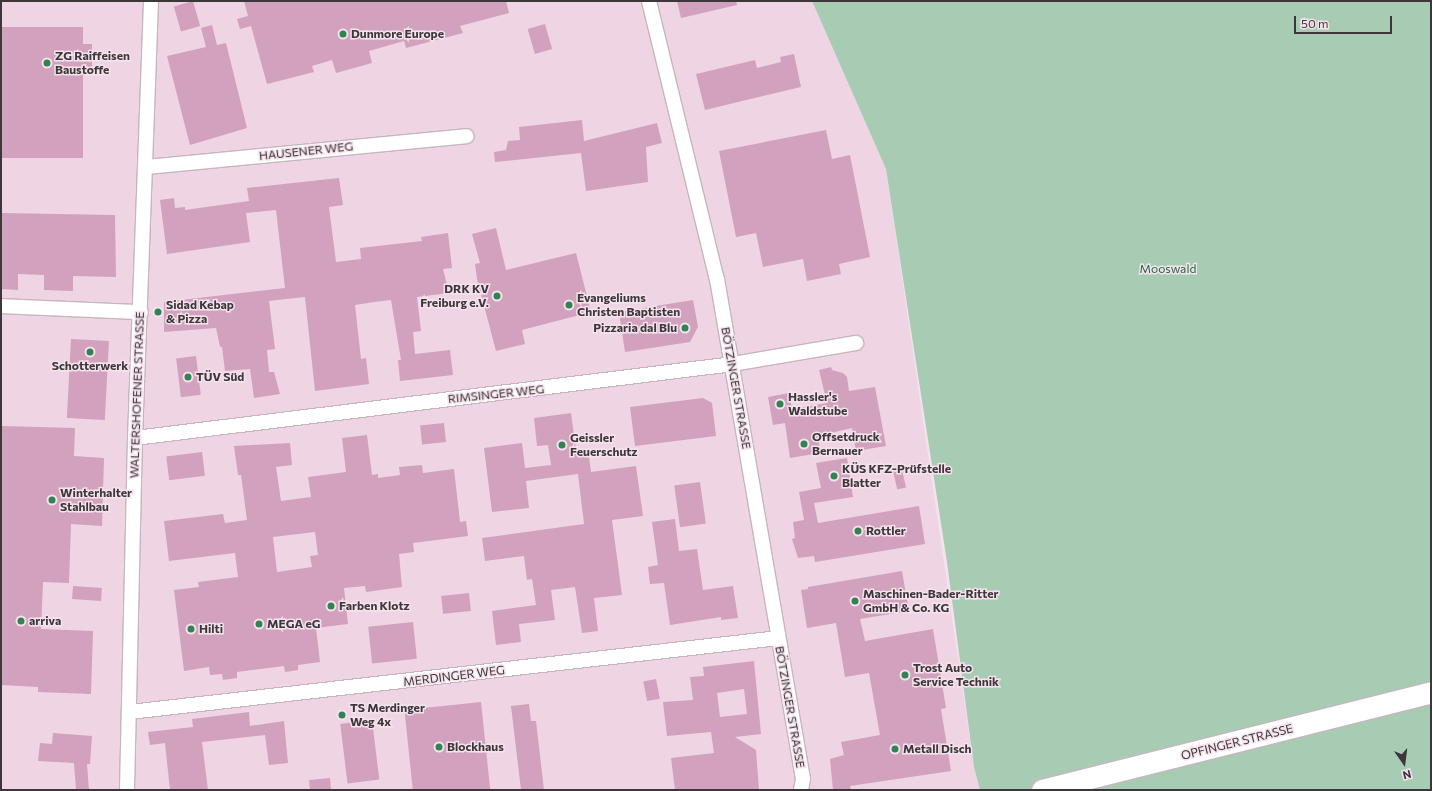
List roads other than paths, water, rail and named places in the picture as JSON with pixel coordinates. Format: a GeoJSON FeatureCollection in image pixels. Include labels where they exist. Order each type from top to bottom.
{"type":"FeatureCollection","features":[{"type":"Feature","properties":{"kind":"main road","name":"OPFINGER STRASSE"},"geometry":{"type":"LineString","coordinates":[[1042,790],[1431,692]]}},
{"type":"Feature","properties":{"kind":"street","name":"WALTERSHOFENER STRASSE"},"geometry":{"type":"LineString","coordinates":[[127,790],[130,712],[135,438],[141,312],[151,1]]}},
{"type":"Feature","properties":{"kind":"street","name":"BÖTZINGER STRASSE"},"geometry":{"type":"LineString","coordinates":[[649,1],[687,151],[733,364],[778,638],[805,786]]}},
{"type":"Feature","properties":{"kind":"street","name":"HAUSENER WEG"},"geometry":{"type":"LineString","coordinates":[[146,167],[466,136]]}},
{"type":"Feature","properties":{"kind":"street"},"geometry":{"type":"LineString","coordinates":[[1,306],[141,312]]}},
{"type":"Feature","properties":{"kind":"street","name":"RIMSINGER WEG"},"geometry":{"type":"LineString","coordinates":[[135,438],[733,364],[856,343]]}},
{"type":"Feature","properties":{"kind":"street","name":"MERDINGER WEG"},"geometry":{"type":"LineString","coordinates":[[130,712],[778,638]]}},
{"type":"Feature","properties":{"kind":"place","name":"Dunmore Europe"},"geometry":{"type":"Point","coordinates":[343,34]}},
{"type":"Feature","properties":{"kind":"place","name":"ZG Raiffeisen Baustoffe"},"geometry":{"type":"Point","coordinates":[47,63]}},
{"type":"Feature","properties":{"kind":"place","name":"DRK KV Freiburg e.V."},"geometry":{"type":"Point","coordinates":[497,296]}},
{"type":"Feature","properties":{"kind":"place","name":"Evangeliums Christen Baptisten"},"geometry":{"type":"Point","coordinates":[569,305]}},
{"type":"Feature","properties":{"kind":"place","name":"Sidad Kebap & Pizza"},"geometry":{"type":"Point","coordinates":[158,312]}},
{"type":"Feature","properties":{"kind":"place","name":"Pizzaria dal Blu"},"geometry":{"type":"Point","coordinates":[685,328]}},
{"type":"Feature","properties":{"kind":"place","name":"Schotterwerk"},"geometry":{"type":"Point","coordinates":[90,352]}},
{"type":"Feature","properties":{"kind":"place","name":"TÜV Süd"},"geometry":{"type":"Point","coordinates":[188,377]}},
{"type":"Feature","properties":{"kind":"place","name":"Hassler's Waldstube"},"geometry":{"type":"Point","coordinates":[780,404]}},
{"type":"Feature","properties":{"kind":"place","name":"Offsetdruck Bernauer"},"geometry":{"type":"Point","coordinates":[804,444]}},
{"type":"Feature","properties":{"kind":"place","name":"Geissler Feuerschutz"},"geometry":{"type":"Point","coordinates":[562,445]}},
{"type":"Feature","properties":{"kind":"place","name":"KÜS KFZ-Prüfstelle Blatter"},"geometry":{"type":"Point","coordinates":[834,476]}},
{"type":"Feature","properties":{"kind":"place","name":"Winterhalter Stahlbau"},"geometry":{"type":"Point","coordinates":[52,500]}},
{"type":"Feature","properties":{"kind":"place","name":"Rottler"},"geometry":{"type":"Point","coordinates":[858,531]}},
{"type":"Feature","properties":{"kind":"place","name":"Maschinen-Bader-Ritter GmbH & Co. KG"},"geometry":{"type":"Point","coordinates":[855,601]}},
{"type":"Feature","properties":{"kind":"place","name":"Farben Klotz"},"geometry":{"type":"Point","coordinates":[331,606]}},
{"type":"Feature","properties":{"kind":"place","name":"arriva"},"geometry":{"type":"Point","coordinates":[21,621]}},
{"type":"Feature","properties":{"kind":"place","name":"MEGA eG"},"geometry":{"type":"Point","coordinates":[259,624]}},
{"type":"Feature","properties":{"kind":"place","name":"Hilti"},"geometry":{"type":"Point","coordinates":[191,629]}},
{"type":"Feature","properties":{"kind":"place","name":"Trost Auto Service Technik"},"geometry":{"type":"Point","coordinates":[905,675]}},
{"type":"Feature","properties":{"kind":"place","name":"TS Merdinger Weg 4x"},"geometry":{"type":"Point","coordinates":[342,715]}},
{"type":"Feature","properties":{"kind":"place","name":"Blockhaus"},"geometry":{"type":"Point","coordinates":[439,747]}},
{"type":"Feature","properties":{"kind":"place","name":"Metall Disch"},"geometry":{"type":"Point","coordinates":[895,749]}},
{"type":"Feature","properties":{"kind":"park label","name":"Mooswald"},"geometry":{"type":"Point","coordinates":[1168,269]}}]}
